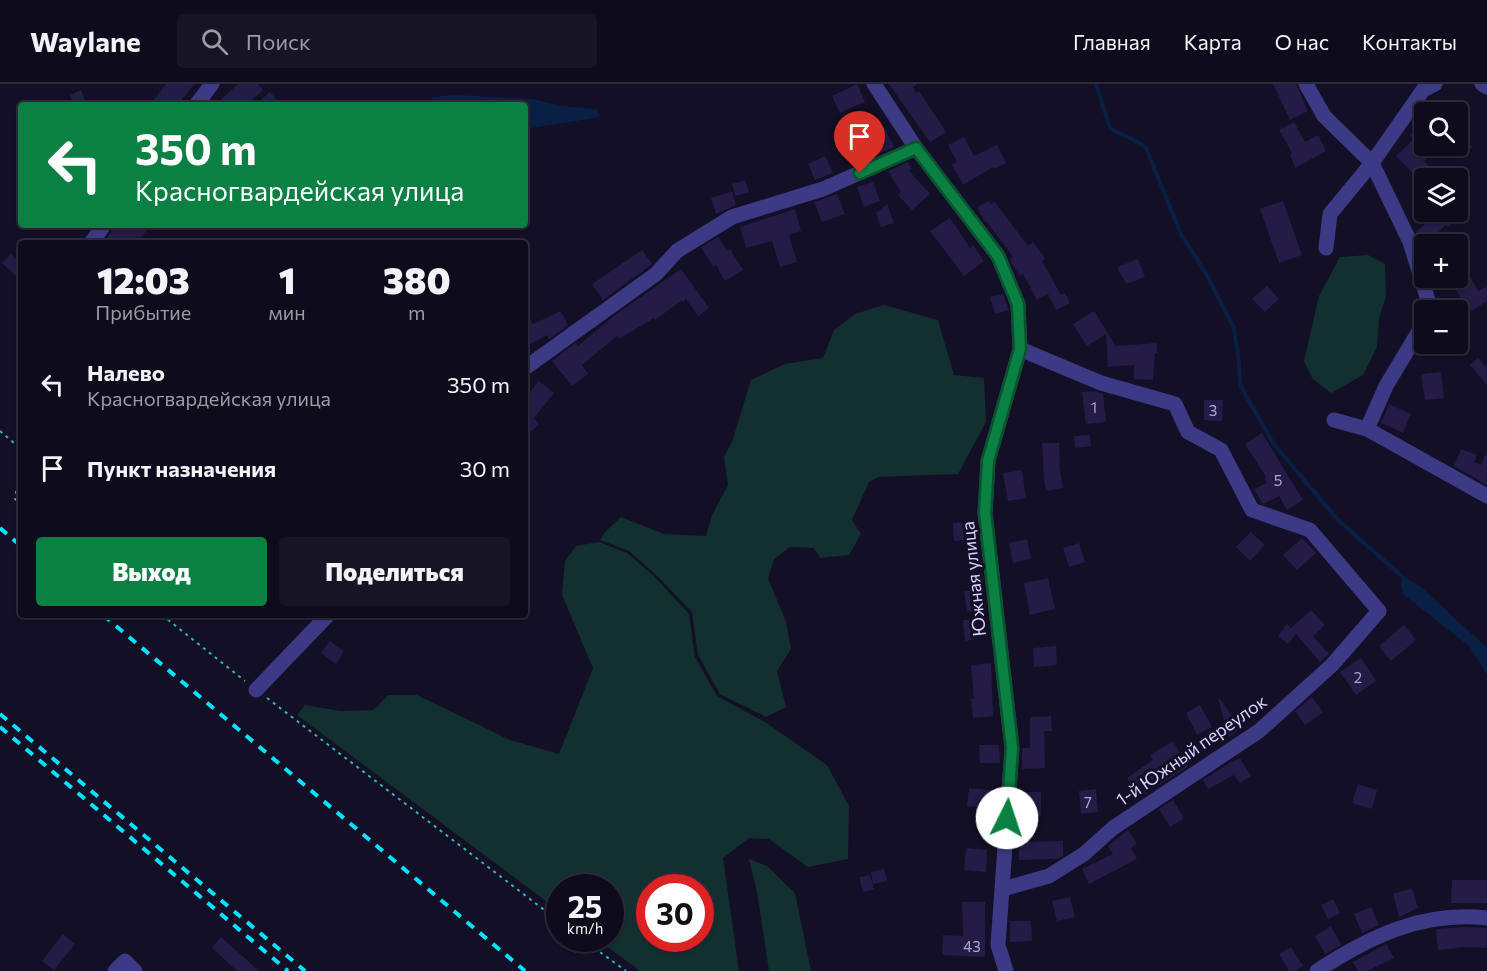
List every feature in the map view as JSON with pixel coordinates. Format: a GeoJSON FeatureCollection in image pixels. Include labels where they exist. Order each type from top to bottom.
{"type":"FeatureCollection","features":[{"type":"Feature","properties":{"kind":"street"},"geometry":{"type":"LineString","coordinates":[[198,102],[212,84]]}},
{"type":"Feature","properties":{"kind":"street","name":"Южная улица"},"geometry":{"type":"LineString","coordinates":[[874,84],[916,148],[998,256],[1018,304],[1020,349],[988,461],[985,513],[1012,748],[998,945],[1006,971]]}},
{"type":"Feature","properties":{"kind":"street"},"geometry":{"type":"LineString","coordinates":[[1306,84],[1324,116],[1372,162],[1410,242],[1428,300]]}},
{"type":"Feature","properties":{"kind":"street"},"geometry":{"type":"LineString","coordinates":[[1326,249],[1330,214],[1372,162],[1423,90],[1435,84]]}},
{"type":"Feature","properties":{"kind":"street"},"geometry":{"type":"LineString","coordinates":[[1482,84],[1487,87]]}},
{"type":"Feature","properties":{"kind":"street"},"geometry":{"type":"LineString","coordinates":[[528,366],[656,274],[677,251],[732,217],[823,189],[916,148]]}},
{"type":"Feature","properties":{"kind":"street"},"geometry":{"type":"LineString","coordinates":[[1368,429],[1386,386],[1414,339]]}},
{"type":"Feature","properties":{"kind":"street","name":"1-й Южный переулок"},"geometry":{"type":"LineString","coordinates":[[1003,889],[1049,876],[1084,854],[1113,828],[1259,731],[1332,665],[1379,610],[1310,530],[1252,510],[1221,450],[1188,432],[1174,404],[1101,383],[1020,349]]}},
{"type":"Feature","properties":{"kind":"street"},"geometry":{"type":"LineString","coordinates":[[1334,420],[1368,429],[1487,496]]}},
{"type":"Feature","properties":{"kind":"street"},"geometry":{"type":"LineString","coordinates":[[256,690],[325,618]]}},
{"type":"Feature","properties":{"kind":"street"},"geometry":{"type":"LineString","coordinates":[[1317,971],[1395,929],[1427,919],[1472,916],[1487,918]]}},
{"type":"Feature","properties":{"kind":"street"},"geometry":{"type":"LineString","coordinates":[[115,971],[125,961],[135,971]]}},
{"type":"Feature","properties":{"kind":"path"},"geometry":{"type":"LineString","coordinates":[[0,431],[18,446]]}},
{"type":"Feature","properties":{"kind":"path"},"geometry":{"type":"LineString","coordinates":[[18,480],[15,500],[18,502]]}},
{"type":"Feature","properties":{"kind":"path"},"geometry":{"type":"LineString","coordinates":[[166,618],[256,690],[546,911]]}},
{"type":"Feature","properties":{"kind":"path"},"geometry":{"type":"LineString","coordinates":[[600,952],[626,971]]}},
{"type":"Feature","properties":{"kind":"green space"},"geometry":{"type":"Polygon","coordinates":[[[1368,255],[1385,264],[1386,297],[1379,318],[1377,347],[1363,375],[1331,393],[1312,378],[1304,361],[1319,296],[1340,257],[1368,255]]]}},
{"type":"Feature","properties":{"kind":"green space"},"geometry":{"type":"Polygon","coordinates":[[[884,305],[938,320],[954,375],[984,378],[986,422],[958,474],[878,477],[869,482],[852,520],[861,534],[849,555],[820,558],[814,548],[790,547],[774,559],[768,578],[786,622],[791,649],[777,671],[786,707],[766,717],[720,694],[698,655],[692,612],[629,551],[600,540],[621,517],[664,534],[706,536],[712,515],[728,485],[724,457],[732,442],[751,380],[785,364],[823,358],[834,330],[855,314],[884,305]]]}},
{"type":"Feature","properties":{"kind":"green space"},"geometry":{"type":"Polygon","coordinates":[[[599,542],[627,553],[654,576],[689,614],[695,657],[717,696],[765,722],[827,765],[849,806],[848,859],[808,867],[769,839],[749,838],[723,858],[739,971],[640,971],[614,952],[624,952],[624,874],[546,874],[546,901],[297,715],[305,705],[340,711],[374,710],[388,695],[417,695],[510,740],[559,754],[593,668],[562,595],[565,561],[576,546],[599,542]]]}},
{"type":"Feature","properties":{"kind":"green space"},"geometry":{"type":"Polygon","coordinates":[[[749,859],[767,866],[795,893],[811,971],[769,971],[757,892],[749,859]]]}},
{"type":"Feature","properties":{"kind":"water"},"geometry":{"type":"Polygon","coordinates":[[[456,95],[533,99],[562,106],[596,109],[601,117],[528,129],[528,102],[431,102],[432,97],[456,95]]]}},
{"type":"Feature","properties":{"kind":"water"},"geometry":{"type":"Polygon","coordinates":[[[1402,576],[1420,586],[1487,648],[1487,674],[1469,646],[1404,595],[1401,585],[1402,576]]]}},
{"type":"Feature","properties":{"kind":"building"},"geometry":{"type":"Polygon","coordinates":[[[166,84],[194,84],[180,102],[152,102],[166,84]]]}},
{"type":"Feature","properties":{"kind":"building"},"geometry":{"type":"Polygon","coordinates":[[[238,84],[258,84],[263,90],[249,102],[218,102],[238,84]]]}},
{"type":"Feature","properties":{"kind":"building"},"geometry":{"type":"Polygon","coordinates":[[[857,84],[865,102],[840,113],[832,96],[857,84]]]}},
{"type":"Feature","properties":{"kind":"building"},"geometry":{"type":"Polygon","coordinates":[[[889,84],[917,84],[913,87],[916,93],[919,91],[946,132],[930,142],[889,84]]]}},
{"type":"Feature","properties":{"kind":"building"},"geometry":{"type":"Polygon","coordinates":[[[1273,84],[1296,84],[1308,111],[1290,120],[1273,84]]]}},
{"type":"Feature","properties":{"kind":"building"},"geometry":{"type":"Polygon","coordinates":[[[81,90],[86,102],[73,102],[70,95],[81,90]]]}},
{"type":"Feature","properties":{"kind":"building"},"geometry":{"type":"Polygon","coordinates":[[[270,92],[279,102],[258,102],[270,92]]]}},
{"type":"Feature","properties":{"kind":"building"},"geometry":{"type":"Polygon","coordinates":[[[1294,122],[1305,142],[1318,135],[1326,151],[1295,168],[1290,154],[1292,153],[1279,130],[1294,122]]]}},
{"type":"Feature","properties":{"kind":"building"},"geometry":{"type":"Polygon","coordinates":[[[884,127],[894,147],[877,154],[866,136],[884,127]]]}},
{"type":"Feature","properties":{"kind":"building"},"geometry":{"type":"Polygon","coordinates":[[[964,137],[974,156],[997,145],[1006,163],[994,169],[993,167],[963,185],[952,165],[957,162],[948,145],[964,137]]]}},
{"type":"Feature","properties":{"kind":"building"},"geometry":{"type":"Polygon","coordinates":[[[1414,139],[1414,156],[1429,156],[1424,161],[1430,168],[1414,168],[1414,174],[1396,156],[1414,139]]]}},
{"type":"Feature","properties":{"kind":"building"},"geometry":{"type":"Polygon","coordinates":[[[825,156],[833,173],[815,180],[808,164],[825,156]]]}},
{"type":"Feature","properties":{"kind":"building"},"geometry":{"type":"Polygon","coordinates":[[[908,162],[912,169],[909,171],[930,194],[912,210],[898,195],[901,192],[888,171],[908,162]]]}},
{"type":"Feature","properties":{"kind":"building"},"geometry":{"type":"Polygon","coordinates":[[[745,180],[749,192],[735,196],[732,184],[745,180]]]}},
{"type":"Feature","properties":{"kind":"building"},"geometry":{"type":"Polygon","coordinates":[[[873,182],[880,201],[864,207],[857,187],[873,182]]]}},
{"type":"Feature","properties":{"kind":"building"},"geometry":{"type":"Polygon","coordinates":[[[732,191],[736,205],[716,214],[711,198],[732,191]]]}},
{"type":"Feature","properties":{"kind":"building"},"geometry":{"type":"Polygon","coordinates":[[[837,194],[845,214],[822,222],[814,202],[837,194]]]}},
{"type":"Feature","properties":{"kind":"building"},"geometry":{"type":"Polygon","coordinates":[[[989,201],[991,204],[995,202],[1028,246],[1033,242],[1045,258],[1042,261],[1061,295],[1065,293],[1070,303],[1056,310],[1048,294],[1037,300],[1023,274],[1020,276],[1012,264],[1010,259],[1013,257],[985,222],[977,207],[989,201]]]}},
{"type":"Feature","properties":{"kind":"building"},"geometry":{"type":"Polygon","coordinates":[[[1283,201],[1302,255],[1279,263],[1260,209],[1283,201]]]}},
{"type":"Feature","properties":{"kind":"building"},"geometry":{"type":"Polygon","coordinates":[[[887,204],[894,223],[881,227],[876,213],[887,204]]]}},
{"type":"Feature","properties":{"kind":"building"},"geometry":{"type":"Polygon","coordinates":[[[795,209],[801,231],[789,235],[797,262],[780,267],[772,241],[746,248],[740,227],[795,209]]]}},
{"type":"Feature","properties":{"kind":"building"},"geometry":{"type":"Polygon","coordinates":[[[950,218],[970,248],[973,245],[984,261],[964,276],[930,231],[950,218]]]}},
{"type":"Feature","properties":{"kind":"building"},"geometry":{"type":"Polygon","coordinates":[[[1428,222],[1454,222],[1436,234],[1418,234],[1416,232],[1428,222]]]}},
{"type":"Feature","properties":{"kind":"building"},"geometry":{"type":"Polygon","coordinates":[[[114,228],[149,228],[140,238],[137,236],[134,240],[109,240],[107,238],[114,228]]]}},
{"type":"Feature","properties":{"kind":"building"},"geometry":{"type":"Polygon","coordinates":[[[718,237],[727,251],[730,249],[743,270],[725,281],[716,265],[713,267],[701,247],[718,237]]]}},
{"type":"Feature","properties":{"kind":"building"},"geometry":{"type":"Polygon","coordinates":[[[642,250],[652,264],[603,300],[592,284],[642,250]]]}},
{"type":"Feature","properties":{"kind":"building"},"geometry":{"type":"Polygon","coordinates":[[[11,254],[18,262],[18,274],[16,276],[2,263],[11,254]]]}},
{"type":"Feature","properties":{"kind":"building"},"geometry":{"type":"Polygon","coordinates":[[[1138,259],[1145,277],[1126,284],[1117,267],[1138,259]]]}},
{"type":"Feature","properties":{"kind":"building"},"geometry":{"type":"Polygon","coordinates":[[[681,269],[709,308],[698,316],[686,299],[683,302],[682,300],[655,320],[654,318],[619,339],[617,336],[582,365],[588,374],[572,386],[552,361],[576,343],[578,346],[614,316],[681,269]]]}},
{"type":"Feature","properties":{"kind":"building"},"geometry":{"type":"Polygon","coordinates":[[[1468,273],[1478,291],[1487,286],[1487,301],[1470,312],[1468,300],[1462,300],[1454,288],[1468,288],[1468,273]]]}},
{"type":"Feature","properties":{"kind":"building"},"geometry":{"type":"Polygon","coordinates":[[[1267,286],[1279,299],[1265,312],[1252,299],[1267,286]]]}},
{"type":"Feature","properties":{"kind":"building"},"geometry":{"type":"Polygon","coordinates":[[[1003,294],[1009,310],[995,314],[990,297],[1003,294]]]}},
{"type":"Feature","properties":{"kind":"building"},"geometry":{"type":"Polygon","coordinates":[[[561,311],[568,325],[549,339],[547,335],[528,345],[528,315],[533,324],[561,311]]]}},
{"type":"Feature","properties":{"kind":"building"},"geometry":{"type":"Polygon","coordinates":[[[1094,311],[1116,346],[1157,343],[1153,380],[1134,379],[1134,365],[1108,367],[1106,334],[1087,346],[1073,324],[1094,311]]]}},
{"type":"Feature","properties":{"kind":"building"},"geometry":{"type":"Polygon","coordinates":[[[1478,358],[1487,368],[1487,385],[1470,365],[1478,358]]]}},
{"type":"Feature","properties":{"kind":"building"},"geometry":{"type":"Polygon","coordinates":[[[1441,372],[1444,398],[1425,400],[1421,374],[1441,372]]]}},
{"type":"Feature","properties":{"kind":"building"},"geometry":{"type":"Polygon","coordinates":[[[539,381],[554,393],[534,418],[539,424],[528,434],[528,394],[539,381]]]}},
{"type":"Feature","properties":{"kind":"building"},"geometry":{"type":"Polygon","coordinates":[[[1095,391],[1103,394],[1106,422],[1086,424],[1082,392],[1095,391]]]}},
{"type":"Feature","properties":{"kind":"building"},"geometry":{"type":"Polygon","coordinates":[[[1204,400],[1223,400],[1222,421],[1204,420],[1204,400]]]}},
{"type":"Feature","properties":{"kind":"building"},"geometry":{"type":"Polygon","coordinates":[[[1389,404],[1411,414],[1403,433],[1381,423],[1389,404]]]}},
{"type":"Feature","properties":{"kind":"building"},"geometry":{"type":"Polygon","coordinates":[[[1262,433],[1303,500],[1287,510],[1279,496],[1262,503],[1254,489],[1267,483],[1264,478],[1266,477],[1245,444],[1262,433]]]}},
{"type":"Feature","properties":{"kind":"building"},"geometry":{"type":"Polygon","coordinates":[[[1090,435],[1091,446],[1075,448],[1074,436],[1090,435]]]}},
{"type":"Feature","properties":{"kind":"building"},"geometry":{"type":"Polygon","coordinates":[[[1042,443],[1059,443],[1059,465],[1063,488],[1046,491],[1042,443]]]}},
{"type":"Feature","properties":{"kind":"building"},"geometry":{"type":"Polygon","coordinates":[[[1461,449],[1477,455],[1474,462],[1481,465],[1487,451],[1487,485],[1454,466],[1461,449]]]}},
{"type":"Feature","properties":{"kind":"building"},"geometry":{"type":"Polygon","coordinates":[[[1022,470],[1026,498],[1008,501],[1003,473],[1022,470]]]}},
{"type":"Feature","properties":{"kind":"building"},"geometry":{"type":"Polygon","coordinates":[[[974,521],[976,539],[954,541],[953,523],[974,521]]]}},
{"type":"Feature","properties":{"kind":"building"},"geometry":{"type":"Polygon","coordinates":[[[1251,532],[1265,545],[1250,561],[1236,547],[1251,532]]]}},
{"type":"Feature","properties":{"kind":"building"},"geometry":{"type":"Polygon","coordinates":[[[1302,538],[1316,553],[1297,570],[1283,555],[1302,538]]]}},
{"type":"Feature","properties":{"kind":"building"},"geometry":{"type":"Polygon","coordinates":[[[1027,539],[1031,559],[1013,563],[1009,543],[1027,539]]]}},
{"type":"Feature","properties":{"kind":"building"},"geometry":{"type":"Polygon","coordinates":[[[1079,543],[1085,562],[1069,567],[1063,548],[1079,543]]]}},
{"type":"Feature","properties":{"kind":"building"},"geometry":{"type":"Polygon","coordinates":[[[1048,578],[1055,609],[1030,615],[1024,583],[1048,578]]]}},
{"type":"Feature","properties":{"kind":"building"},"geometry":{"type":"Polygon","coordinates":[[[983,588],[986,610],[967,612],[964,591],[983,588]]]}},
{"type":"Feature","properties":{"kind":"building"},"geometry":{"type":"Polygon","coordinates":[[[1311,610],[1325,625],[1313,636],[1329,654],[1320,662],[1296,634],[1288,644],[1278,636],[1287,624],[1291,628],[1311,610]]]}},
{"type":"Feature","properties":{"kind":"building"},"geometry":{"type":"Polygon","coordinates":[[[976,619],[977,639],[965,641],[963,620],[976,619]]]}},
{"type":"Feature","properties":{"kind":"building"},"geometry":{"type":"Polygon","coordinates":[[[1404,625],[1416,640],[1391,661],[1379,646],[1404,625]]]}},
{"type":"Feature","properties":{"kind":"building"},"geometry":{"type":"Polygon","coordinates":[[[330,641],[344,651],[336,664],[321,653],[330,641]]]}},
{"type":"Feature","properties":{"kind":"building"},"geometry":{"type":"Polygon","coordinates":[[[1056,646],[1057,665],[1034,667],[1033,648],[1056,646]]]}},
{"type":"Feature","properties":{"kind":"building"},"geometry":{"type":"Polygon","coordinates":[[[1361,658],[1376,681],[1356,695],[1340,672],[1361,658]]]}},
{"type":"Feature","properties":{"kind":"building"},"geometry":{"type":"Polygon","coordinates":[[[991,663],[993,716],[973,718],[971,665],[991,663]]]}},
{"type":"Feature","properties":{"kind":"building"},"geometry":{"type":"Polygon","coordinates":[[[1312,697],[1323,712],[1305,725],[1295,711],[1312,697]]]}},
{"type":"Feature","properties":{"kind":"building"},"geometry":{"type":"Polygon","coordinates":[[[1218,699],[1241,729],[1229,737],[1218,699]]]}},
{"type":"Feature","properties":{"kind":"building"},"geometry":{"type":"Polygon","coordinates":[[[1200,705],[1212,727],[1197,735],[1186,713],[1200,705]]]}},
{"type":"Feature","properties":{"kind":"building"},"geometry":{"type":"Polygon","coordinates":[[[1051,716],[1052,731],[1044,731],[1045,768],[1022,769],[1022,748],[1030,748],[1030,717],[1051,716]]]}},
{"type":"Feature","properties":{"kind":"building"},"geometry":{"type":"Polygon","coordinates":[[[1173,741],[1188,767],[1140,797],[1127,778],[1153,760],[1150,755],[1173,741]]]}},
{"type":"Feature","properties":{"kind":"building"},"geometry":{"type":"Polygon","coordinates":[[[979,745],[999,745],[1000,763],[980,763],[979,745]]]}},
{"type":"Feature","properties":{"kind":"building"},"geometry":{"type":"Polygon","coordinates":[[[1240,758],[1251,776],[1240,783],[1234,775],[1208,789],[1203,780],[1240,758]]]}},
{"type":"Feature","properties":{"kind":"building"},"geometry":{"type":"Polygon","coordinates":[[[1358,784],[1377,790],[1372,809],[1352,803],[1358,784]]]}},
{"type":"Feature","properties":{"kind":"building"},"geometry":{"type":"Polygon","coordinates":[[[969,788],[999,791],[997,809],[967,806],[969,788]]]}},
{"type":"Feature","properties":{"kind":"building"},"geometry":{"type":"Polygon","coordinates":[[[1096,789],[1098,812],[1081,814],[1079,791],[1096,789]]]}},
{"type":"Feature","properties":{"kind":"building"},"geometry":{"type":"Polygon","coordinates":[[[1020,792],[1041,792],[1041,817],[1020,817],[1020,792]]]}},
{"type":"Feature","properties":{"kind":"building"},"geometry":{"type":"Polygon","coordinates":[[[1173,800],[1184,818],[1170,827],[1159,809],[1173,800]]]}},
{"type":"Feature","properties":{"kind":"building"},"geometry":{"type":"Polygon","coordinates":[[[1128,830],[1137,844],[1131,848],[1137,859],[1089,884],[1082,869],[1113,854],[1108,846],[1128,830]]]}},
{"type":"Feature","properties":{"kind":"building"},"geometry":{"type":"Polygon","coordinates":[[[1063,841],[1063,856],[1057,859],[1019,860],[1019,842],[1063,841]]]}},
{"type":"Feature","properties":{"kind":"building"},"geometry":{"type":"Polygon","coordinates":[[[966,848],[987,850],[986,872],[964,870],[966,848]]]}},
{"type":"Feature","properties":{"kind":"building"},"geometry":{"type":"Polygon","coordinates":[[[884,869],[887,881],[873,884],[871,872],[884,869]]]}},
{"type":"Feature","properties":{"kind":"building"},"geometry":{"type":"Polygon","coordinates":[[[870,875],[874,889],[863,892],[859,877],[870,875]]]}},
{"type":"Feature","properties":{"kind":"building"},"geometry":{"type":"Polygon","coordinates":[[[1452,880],[1487,880],[1487,903],[1451,903],[1452,880]]]}},
{"type":"Feature","properties":{"kind":"building"},"geometry":{"type":"Polygon","coordinates":[[[1412,888],[1418,908],[1399,917],[1393,894],[1412,888]]]}},
{"type":"Feature","properties":{"kind":"building"},"geometry":{"type":"Polygon","coordinates":[[[1070,897],[1075,917],[1057,921],[1052,901],[1070,897]]]}},
{"type":"Feature","properties":{"kind":"building"},"geometry":{"type":"Polygon","coordinates":[[[1333,899],[1340,913],[1328,919],[1321,905],[1333,899]]]}},
{"type":"Feature","properties":{"kind":"building"},"geometry":{"type":"Polygon","coordinates":[[[962,902],[985,902],[985,957],[942,955],[943,935],[963,936],[962,902]]]}},
{"type":"Feature","properties":{"kind":"building"},"geometry":{"type":"Polygon","coordinates":[[[1371,907],[1379,925],[1362,933],[1354,914],[1371,907]]]}},
{"type":"Feature","properties":{"kind":"building"},"geometry":{"type":"Polygon","coordinates":[[[1010,921],[1031,921],[1032,941],[1010,942],[1010,921]]]}},
{"type":"Feature","properties":{"kind":"building"},"geometry":{"type":"Polygon","coordinates":[[[1331,926],[1341,945],[1325,954],[1315,936],[1331,926]]]}},
{"type":"Feature","properties":{"kind":"building"},"geometry":{"type":"Polygon","coordinates":[[[1487,928],[1487,948],[1466,947],[1438,950],[1436,929],[1487,928]]]}},
{"type":"Feature","properties":{"kind":"building"},"geometry":{"type":"Polygon","coordinates":[[[63,934],[75,944],[54,970],[42,961],[63,934]]]}},
{"type":"Feature","properties":{"kind":"building"},"geometry":{"type":"Polygon","coordinates":[[[221,937],[259,971],[237,971],[212,948],[221,937]]]}},
{"type":"Feature","properties":{"kind":"building"},"geometry":{"type":"Polygon","coordinates":[[[1386,944],[1394,958],[1367,971],[1358,971],[1353,962],[1386,944]]]}},
{"type":"Feature","properties":{"kind":"building"},"geometry":{"type":"Polygon","coordinates":[[[1291,947],[1303,966],[1295,971],[1289,971],[1279,954],[1291,947]]]}},
{"type":"Feature","properties":{"kind":"waterway"},"geometry":{"type":"LineString","coordinates":[[1096,84],[1110,128],[1146,148],[1181,234],[1205,272],[1234,328],[1240,385],[1273,443],[1338,520],[1405,579]]}},
{"type":"Feature","properties":{"kind":"railway"},"geometry":{"type":"LineString","coordinates":[[0,528],[18,543]]}},
{"type":"Feature","properties":{"kind":"railway"},"geometry":{"type":"LineString","coordinates":[[107,618],[525,971]]}},
{"type":"Feature","properties":{"kind":"railway"},"geometry":{"type":"LineString","coordinates":[[0,714],[305,971]]}},
{"type":"Feature","properties":{"kind":"railway"},"geometry":{"type":"LineString","coordinates":[[0,727],[288,971]]}},
{"type":"Feature","properties":{"kind":"route"},"geometry":{"type":"LineString","coordinates":[[860,173],[916,148],[998,256],[1018,304],[1020,349],[988,461],[985,513],[1012,748],[1007,818]]}}]}
